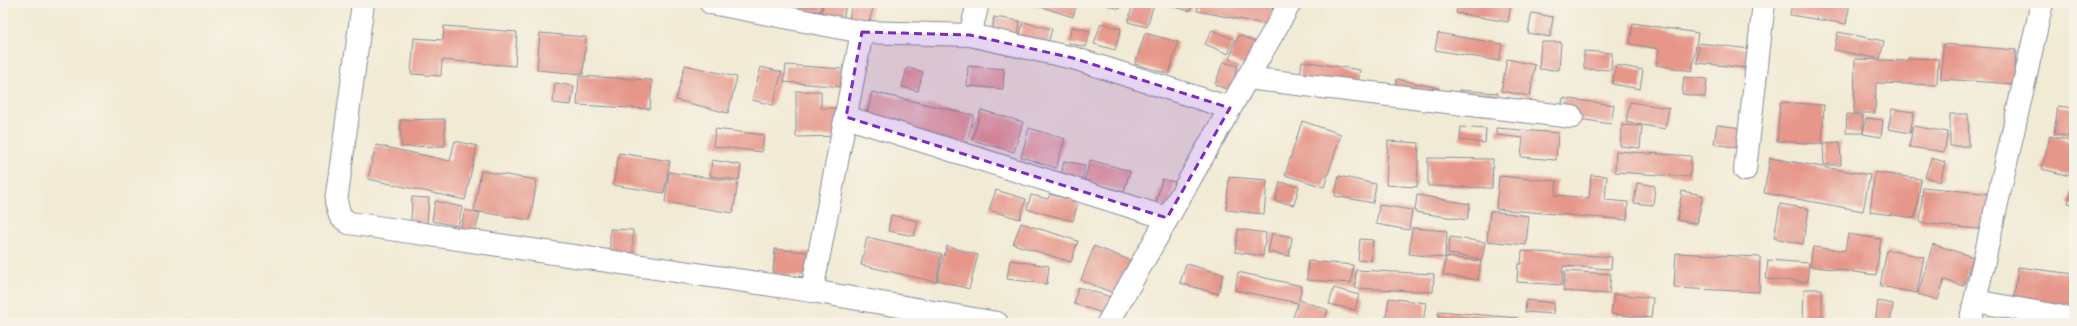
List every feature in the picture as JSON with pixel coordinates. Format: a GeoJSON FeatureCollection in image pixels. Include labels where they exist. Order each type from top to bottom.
{"type":"FeatureCollection","features":[{"type":"Feature","properties":{"kind":"street"},"geometry":{"type":"LineString","coordinates":[[362,3],[336,202],[340,216],[349,223],[812,291],[997,323]]}},
{"type":"Feature","properties":{"kind":"street"},"geometry":{"type":"LineString","coordinates":[[711,3],[862,32],[970,35],[1073,58],[1230,108]]}},
{"type":"Feature","properties":{"kind":"street"},"geometry":{"type":"LineString","coordinates":[[970,35],[978,3]]}},
{"type":"Feature","properties":{"kind":"street"},"geometry":{"type":"LineString","coordinates":[[1108,323],[1290,3]]}},
{"type":"Feature","properties":{"kind":"street"},"geometry":{"type":"LineString","coordinates":[[1745,170],[1764,3]]}},
{"type":"Feature","properties":{"kind":"street"},"geometry":{"type":"LineString","coordinates":[[1970,323],[2042,3]]}},
{"type":"Feature","properties":{"kind":"street"},"geometry":{"type":"LineString","coordinates":[[812,291],[862,32]]}},
{"type":"Feature","properties":{"kind":"street"},"geometry":{"type":"LineString","coordinates":[[1247,78],[1572,117]]}},
{"type":"Feature","properties":{"kind":"street"},"geometry":{"type":"LineString","coordinates":[[846,117],[1167,218]]}},
{"type":"Feature","properties":{"kind":"street"},"geometry":{"type":"LineString","coordinates":[[1975,301],[2074,320]]}},
{"type":"Feature","properties":{"kind":"highlighted area"},"geometry":{"type":"Polygon","coordinates":[[[862,32],[970,35],[1073,58],[1230,108],[1167,218],[846,117],[862,32]]]}},
{"type":"Feature","properties":{"kind":"building"},"geometry":{"type":"Polygon","coordinates":[[[794,3],[822,3],[821,11],[793,9],[794,3]]]}},
{"type":"Feature","properties":{"kind":"building"},"geometry":{"type":"Polygon","coordinates":[[[823,3],[846,3],[843,20],[821,16],[823,3]]]}},
{"type":"Feature","properties":{"kind":"building"},"geometry":{"type":"Polygon","coordinates":[[[852,3],[873,7],[869,24],[849,20],[852,3]]]}},
{"type":"Feature","properties":{"kind":"building"},"geometry":{"type":"Polygon","coordinates":[[[1029,3],[1077,3],[1073,17],[1029,3]]]}},
{"type":"Feature","properties":{"kind":"building"},"geometry":{"type":"Polygon","coordinates":[[[1099,3],[1121,3],[1120,9],[1099,3]]]}},
{"type":"Feature","properties":{"kind":"building"},"geometry":{"type":"Polygon","coordinates":[[[1133,3],[1154,4],[1147,27],[1128,22],[1133,3]]]}},
{"type":"Feature","properties":{"kind":"building"},"geometry":{"type":"Polygon","coordinates":[[[1158,3],[1192,3],[1190,11],[1158,3]]]}},
{"type":"Feature","properties":{"kind":"building"},"geometry":{"type":"Polygon","coordinates":[[[1198,3],[1274,3],[1269,25],[1197,11],[1198,3]]]}},
{"type":"Feature","properties":{"kind":"building"},"geometry":{"type":"Polygon","coordinates":[[[1458,3],[1511,3],[1508,22],[1456,13],[1458,3]]]}},
{"type":"Feature","properties":{"kind":"building"},"geometry":{"type":"Polygon","coordinates":[[[1792,3],[1850,3],[1846,24],[1790,15],[1792,3]]]}},
{"type":"Feature","properties":{"kind":"building"},"geometry":{"type":"Polygon","coordinates":[[[1532,13],[1553,17],[1550,37],[1528,33],[1532,13]]]}},
{"type":"Feature","properties":{"kind":"building"},"geometry":{"type":"Polygon","coordinates":[[[994,17],[1020,21],[1018,36],[992,32],[994,17]]]}},
{"type":"Feature","properties":{"kind":"building"},"geometry":{"type":"Polygon","coordinates":[[[1023,22],[1052,29],[1047,47],[1019,40],[1023,22]]]}},
{"type":"Feature","properties":{"kind":"building"},"geometry":{"type":"Polygon","coordinates":[[[1101,23],[1121,29],[1115,50],[1094,44],[1101,23]]]}},
{"type":"Feature","properties":{"kind":"building"},"geometry":{"type":"Polygon","coordinates":[[[1633,23],[1698,33],[1692,71],[1656,65],[1659,49],[1630,44],[1633,23]]]}},
{"type":"Feature","properties":{"kind":"building"},"geometry":{"type":"Polygon","coordinates":[[[444,26],[517,32],[515,66],[442,60],[441,76],[411,74],[414,38],[443,40],[444,26]]]}},
{"type":"Feature","properties":{"kind":"building"},"geometry":{"type":"Polygon","coordinates":[[[1072,27],[1090,31],[1086,47],[1068,43],[1072,27]]]}},
{"type":"Feature","properties":{"kind":"building"},"geometry":{"type":"Polygon","coordinates":[[[1212,30],[1235,40],[1228,54],[1205,44],[1212,30]]]}},
{"type":"Feature","properties":{"kind":"building"},"geometry":{"type":"Polygon","coordinates":[[[1838,32],[1884,41],[1880,59],[1834,50],[1838,32]]]}},
{"type":"Feature","properties":{"kind":"building"},"geometry":{"type":"Polygon","coordinates":[[[540,33],[586,37],[583,74],[537,70],[540,33]]]}},
{"type":"Feature","properties":{"kind":"building"},"geometry":{"type":"Polygon","coordinates":[[[1145,33],[1178,42],[1169,74],[1135,64],[1145,33]]]}},
{"type":"Feature","properties":{"kind":"building"},"geometry":{"type":"Polygon","coordinates":[[[1438,33],[1502,44],[1499,61],[1435,50],[1438,33]]]}},
{"type":"Feature","properties":{"kind":"building"},"geometry":{"type":"Polygon","coordinates":[[[1239,35],[1259,43],[1249,67],[1229,59],[1239,35]]]}},
{"type":"Feature","properties":{"kind":"building"},"geometry":{"type":"Polygon","coordinates":[[[1541,42],[1561,42],[1559,70],[1539,69],[1541,42]]]}},
{"type":"Feature","properties":{"kind":"building"},"geometry":{"type":"Polygon","coordinates":[[[1699,43],[1759,50],[1756,69],[1697,63],[1699,43]]]}},
{"type":"Feature","properties":{"kind":"building"},"geometry":{"type":"Polygon","coordinates":[[[1943,44],[2016,50],[2014,84],[1941,79],[1943,44]]]}},
{"type":"Feature","properties":{"kind":"building"},"geometry":{"type":"Polygon","coordinates":[[[1584,51],[1612,53],[1611,70],[1584,69],[1584,51]]]}},
{"type":"Feature","properties":{"kind":"building"},"geometry":{"type":"Polygon","coordinates":[[[1908,58],[1938,59],[1937,85],[1876,83],[1875,113],[1854,113],[1855,59],[1908,61],[1908,58]]]}},
{"type":"Feature","properties":{"kind":"building"},"geometry":{"type":"Polygon","coordinates":[[[1507,59],[1535,65],[1530,96],[1501,91],[1507,59]]]}},
{"type":"Feature","properties":{"kind":"building"},"geometry":{"type":"Polygon","coordinates":[[[1302,61],[1360,70],[1357,90],[1299,82],[1302,61]]]}},
{"type":"Feature","properties":{"kind":"building"},"geometry":{"type":"Polygon","coordinates":[[[1223,62],[1238,66],[1230,90],[1215,85],[1223,62]]]}},
{"type":"Feature","properties":{"kind":"building"},"geometry":{"type":"Polygon","coordinates":[[[685,65],[737,77],[728,113],[676,100],[685,65]]]}},
{"type":"Feature","properties":{"kind":"building"},"geometry":{"type":"Polygon","coordinates":[[[786,65],[857,70],[856,88],[784,82],[786,65]]]}},
{"type":"Feature","properties":{"kind":"building"},"geometry":{"type":"Polygon","coordinates":[[[1616,65],[1643,70],[1640,89],[1612,84],[1616,65]]]}},
{"type":"Feature","properties":{"kind":"building"},"geometry":{"type":"Polygon","coordinates":[[[968,66],[1004,69],[1003,89],[967,86],[968,66]]]}},
{"type":"Feature","properties":{"kind":"building"},"geometry":{"type":"Polygon","coordinates":[[[761,67],[782,72],[773,105],[752,100],[761,67]]]}},
{"type":"Feature","properties":{"kind":"building"},"geometry":{"type":"Polygon","coordinates":[[[907,68],[923,72],[918,91],[902,87],[907,68]]]}},
{"type":"Feature","properties":{"kind":"building"},"geometry":{"type":"Polygon","coordinates":[[[579,76],[652,80],[650,109],[577,105],[579,76]]]}},
{"type":"Feature","properties":{"kind":"building"},"geometry":{"type":"Polygon","coordinates":[[[1684,77],[1707,79],[1705,97],[1682,94],[1684,77]]]}},
{"type":"Feature","properties":{"kind":"building"},"geometry":{"type":"Polygon","coordinates":[[[1397,79],[1439,88],[1434,110],[1392,101],[1397,79]]]}},
{"type":"Feature","properties":{"kind":"building"},"geometry":{"type":"Polygon","coordinates":[[[555,83],[574,86],[571,105],[553,103],[555,83]]]}},
{"type":"Feature","properties":{"kind":"building"},"geometry":{"type":"Polygon","coordinates":[[[1459,90],[1498,93],[1496,113],[1458,110],[1459,90]]]}},
{"type":"Feature","properties":{"kind":"building"},"geometry":{"type":"Polygon","coordinates":[[[796,91],[821,91],[821,108],[842,108],[843,136],[796,137],[796,91]]]}},
{"type":"Feature","properties":{"kind":"building"},"geometry":{"type":"Polygon","coordinates":[[[872,92],[974,115],[966,145],[865,122],[872,92]]]}},
{"type":"Feature","properties":{"kind":"building"},"geometry":{"type":"Polygon","coordinates":[[[1563,98],[1614,105],[1611,124],[1560,116],[1563,98]]]}},
{"type":"Feature","properties":{"kind":"building"},"geometry":{"type":"Polygon","coordinates":[[[1630,102],[1669,108],[1665,129],[1626,122],[1630,102]]]}},
{"type":"Feature","properties":{"kind":"building"},"geometry":{"type":"Polygon","coordinates":[[[1780,102],[1824,105],[1822,144],[1777,141],[1780,102]]]}},
{"type":"Feature","properties":{"kind":"building"},"geometry":{"type":"Polygon","coordinates":[[[2058,106],[2074,108],[2074,137],[2054,134],[2058,106]]]}},
{"type":"Feature","properties":{"kind":"building"},"geometry":{"type":"Polygon","coordinates":[[[1892,109],[1914,112],[1910,133],[1888,129],[1892,109]]]}},
{"type":"Feature","properties":{"kind":"building"},"geometry":{"type":"Polygon","coordinates":[[[981,110],[1023,122],[1014,152],[972,140],[981,110]]]}},
{"type":"Feature","properties":{"kind":"building"},"geometry":{"type":"Polygon","coordinates":[[[1847,114],[1863,115],[1863,133],[1846,133],[1847,114]]]}},
{"type":"Feature","properties":{"kind":"building"},"geometry":{"type":"Polygon","coordinates":[[[1950,114],[1968,114],[1969,146],[1950,146],[1950,114]]]}},
{"type":"Feature","properties":{"kind":"building"},"geometry":{"type":"Polygon","coordinates":[[[1866,118],[1883,120],[1881,137],[1863,134],[1866,118]]]}},
{"type":"Feature","properties":{"kind":"building"},"geometry":{"type":"Polygon","coordinates":[[[445,119],[445,146],[401,147],[400,120],[445,119]]]}},
{"type":"Feature","properties":{"kind":"building"},"geometry":{"type":"Polygon","coordinates":[[[1302,121],[1341,134],[1324,187],[1285,175],[1302,121]]]}},
{"type":"Feature","properties":{"kind":"building"},"geometry":{"type":"Polygon","coordinates":[[[1622,125],[1642,126],[1640,148],[1620,146],[1622,125]]]}},
{"type":"Feature","properties":{"kind":"building"},"geometry":{"type":"Polygon","coordinates":[[[1717,125],[1742,128],[1739,148],[1714,144],[1717,125]]]}},
{"type":"Feature","properties":{"kind":"building"},"geometry":{"type":"Polygon","coordinates":[[[1913,126],[1948,132],[1944,152],[1909,147],[1913,126]]]}},
{"type":"Feature","properties":{"kind":"building"},"geometry":{"type":"Polygon","coordinates":[[[1461,127],[1486,129],[1485,143],[1460,140],[1461,127]]]}},
{"type":"Feature","properties":{"kind":"building"},"geometry":{"type":"Polygon","coordinates":[[[1029,128],[1065,139],[1056,168],[1021,157],[1029,128]]]}},
{"type":"Feature","properties":{"kind":"building"},"geometry":{"type":"Polygon","coordinates":[[[1496,128],[1558,133],[1556,160],[1521,157],[1523,138],[1496,135],[1496,128]]]}},
{"type":"Feature","properties":{"kind":"building"},"geometry":{"type":"Polygon","coordinates":[[[715,129],[764,135],[762,152],[713,146],[715,129]]]}},
{"type":"Feature","properties":{"kind":"building"},"geometry":{"type":"Polygon","coordinates":[[[2050,136],[2074,142],[2074,177],[2042,169],[2050,136]]]}},
{"type":"Feature","properties":{"kind":"building"},"geometry":{"type":"Polygon","coordinates":[[[455,141],[477,146],[465,200],[368,179],[376,145],[450,161],[455,141]]]}},
{"type":"Feature","properties":{"kind":"building"},"geometry":{"type":"Polygon","coordinates":[[[1388,141],[1419,143],[1417,187],[1386,185],[1388,141]]]}},
{"type":"Feature","properties":{"kind":"building"},"geometry":{"type":"Polygon","coordinates":[[[1840,142],[1841,165],[1824,165],[1823,143],[1840,142]]]}},
{"type":"Feature","properties":{"kind":"building"},"geometry":{"type":"Polygon","coordinates":[[[1616,151],[1691,156],[1690,177],[1615,172],[1616,151]]]}},
{"type":"Feature","properties":{"kind":"building"},"geometry":{"type":"Polygon","coordinates":[[[619,153],[670,161],[664,193],[613,185],[619,153]]]}},
{"type":"Feature","properties":{"kind":"building"},"geometry":{"type":"Polygon","coordinates":[[[1428,158],[1493,159],[1492,188],[1428,186],[1428,158]]]}},
{"type":"Feature","properties":{"kind":"building"},"geometry":{"type":"Polygon","coordinates":[[[1770,158],[1870,175],[1863,211],[1764,193],[1770,158]]]}},
{"type":"Feature","properties":{"kind":"building"},"geometry":{"type":"Polygon","coordinates":[[[1931,158],[1945,162],[1940,182],[1925,177],[1931,158]]]}},
{"type":"Feature","properties":{"kind":"building"},"geometry":{"type":"Polygon","coordinates":[[[712,160],[741,165],[739,180],[710,176],[712,160]]]}},
{"type":"Feature","properties":{"kind":"building"},"geometry":{"type":"Polygon","coordinates":[[[1090,160],[1130,171],[1124,192],[1084,181],[1090,160]]]}},
{"type":"Feature","properties":{"kind":"building"},"geometry":{"type":"Polygon","coordinates":[[[1064,161],[1085,165],[1082,181],[1061,177],[1064,161]]]}},
{"type":"Feature","properties":{"kind":"building"},"geometry":{"type":"Polygon","coordinates":[[[481,171],[537,180],[530,220],[474,211],[481,171]]]}},
{"type":"Feature","properties":{"kind":"building"},"geometry":{"type":"Polygon","coordinates":[[[669,172],[738,182],[733,213],[665,202],[669,172]]]}},
{"type":"Feature","properties":{"kind":"building"},"geometry":{"type":"Polygon","coordinates":[[[1875,172],[1921,179],[1915,218],[1870,212],[1875,172]]]}},
{"type":"Feature","properties":{"kind":"building"},"geometry":{"type":"Polygon","coordinates":[[[1591,175],[1607,176],[1605,200],[1628,202],[1627,220],[1496,209],[1499,176],[1557,181],[1555,195],[1589,198],[1591,175]]]}},
{"type":"Feature","properties":{"kind":"building"},"geometry":{"type":"Polygon","coordinates":[[[1339,176],[1376,184],[1373,203],[1335,196],[1339,176]]]}},
{"type":"Feature","properties":{"kind":"building"},"geometry":{"type":"Polygon","coordinates":[[[1229,177],[1267,180],[1264,214],[1226,210],[1229,177]]]}},
{"type":"Feature","properties":{"kind":"building"},"geometry":{"type":"Polygon","coordinates":[[[1162,179],[1175,182],[1169,206],[1156,203],[1162,179]]]}},
{"type":"Feature","properties":{"kind":"building"},"geometry":{"type":"Polygon","coordinates":[[[1280,182],[1299,186],[1294,205],[1275,201],[1280,182]]]}},
{"type":"Feature","properties":{"kind":"building"},"geometry":{"type":"Polygon","coordinates":[[[2074,182],[2074,205],[2068,203],[2074,182]]]}},
{"type":"Feature","properties":{"kind":"building"},"geometry":{"type":"Polygon","coordinates":[[[1637,183],[1655,186],[1653,205],[1634,203],[1637,183]]]}},
{"type":"Feature","properties":{"kind":"building"},"geometry":{"type":"Polygon","coordinates":[[[1923,187],[1990,194],[1987,230],[1920,223],[1923,187]]]}},
{"type":"Feature","properties":{"kind":"building"},"geometry":{"type":"Polygon","coordinates":[[[996,190],[1026,199],[1020,219],[989,210],[996,190]]]}},
{"type":"Feature","properties":{"kind":"building"},"geometry":{"type":"Polygon","coordinates":[[[1682,191],[1703,195],[1697,224],[1677,220],[1682,191]]]}},
{"type":"Feature","properties":{"kind":"building"},"geometry":{"type":"Polygon","coordinates":[[[1050,194],[1078,202],[1073,221],[1027,209],[1031,195],[1048,199],[1050,194]]]}},
{"type":"Feature","properties":{"kind":"building"},"geometry":{"type":"Polygon","coordinates":[[[1417,195],[1470,204],[1467,220],[1415,212],[1417,195]]]}},
{"type":"Feature","properties":{"kind":"building"},"geometry":{"type":"Polygon","coordinates":[[[412,197],[429,198],[427,224],[411,223],[412,197]]]}},
{"type":"Feature","properties":{"kind":"building"},"geometry":{"type":"Polygon","coordinates":[[[435,201],[462,207],[458,226],[432,221],[435,201]]]}},
{"type":"Feature","properties":{"kind":"building"},"geometry":{"type":"Polygon","coordinates":[[[1780,204],[1809,209],[1803,244],[1774,238],[1780,204]]]}},
{"type":"Feature","properties":{"kind":"building"},"geometry":{"type":"Polygon","coordinates":[[[1379,205],[1412,210],[1409,230],[1376,224],[1379,205]]]}},
{"type":"Feature","properties":{"kind":"building"},"geometry":{"type":"Polygon","coordinates":[[[465,210],[480,213],[474,236],[460,232],[465,210]]]}},
{"type":"Feature","properties":{"kind":"building"},"geometry":{"type":"Polygon","coordinates":[[[1490,211],[1529,216],[1526,245],[1487,241],[1490,211]]]}},
{"type":"Feature","properties":{"kind":"building"},"geometry":{"type":"Polygon","coordinates":[[[891,215],[918,221],[914,236],[888,231],[891,215]]]}},
{"type":"Feature","properties":{"kind":"building"},"geometry":{"type":"Polygon","coordinates":[[[1021,223],[1078,241],[1071,262],[1013,244],[1021,223]]]}},
{"type":"Feature","properties":{"kind":"building"},"geometry":{"type":"Polygon","coordinates":[[[1412,228],[1447,231],[1445,258],[1409,254],[1412,228]]]}},
{"type":"Feature","properties":{"kind":"building"},"geometry":{"type":"Polygon","coordinates":[[[610,229],[633,230],[633,253],[610,253],[610,229]]]}},
{"type":"Feature","properties":{"kind":"building"},"geometry":{"type":"Polygon","coordinates":[[[1238,229],[1266,233],[1263,256],[1235,252],[1238,229]]]}},
{"type":"Feature","properties":{"kind":"building"},"geometry":{"type":"Polygon","coordinates":[[[1272,233],[1292,237],[1289,256],[1268,252],[1272,233]]]}},
{"type":"Feature","properties":{"kind":"building"},"geometry":{"type":"Polygon","coordinates":[[[1848,234],[1881,239],[1876,275],[1810,266],[1813,247],[1845,251],[1848,234]]]}},
{"type":"Feature","properties":{"kind":"building"},"geometry":{"type":"Polygon","coordinates":[[[867,237],[942,254],[936,282],[861,265],[867,237]]]}},
{"type":"Feature","properties":{"kind":"building"},"geometry":{"type":"Polygon","coordinates":[[[1450,237],[1485,242],[1482,259],[1448,254],[1450,237]]]}},
{"type":"Feature","properties":{"kind":"building"},"geometry":{"type":"Polygon","coordinates":[[[1360,239],[1373,240],[1371,261],[1358,260],[1360,239]]]}},
{"type":"Feature","properties":{"kind":"building"},"geometry":{"type":"Polygon","coordinates":[[[1933,244],[1973,257],[1964,286],[1944,280],[1938,300],[1918,294],[1933,244]]]}},
{"type":"Feature","properties":{"kind":"building"},"geometry":{"type":"Polygon","coordinates":[[[947,246],[978,255],[969,289],[937,280],[947,246]]]}},
{"type":"Feature","properties":{"kind":"building"},"geometry":{"type":"Polygon","coordinates":[[[1094,246],[1132,261],[1118,295],[1081,280],[1094,246]]]}},
{"type":"Feature","properties":{"kind":"building"},"geometry":{"type":"Polygon","coordinates":[[[775,249],[819,253],[817,278],[773,274],[775,249]]]}},
{"type":"Feature","properties":{"kind":"building"},"geometry":{"type":"Polygon","coordinates":[[[1887,250],[1924,257],[1917,293],[1880,286],[1887,250]]]}},
{"type":"Feature","properties":{"kind":"building"},"geometry":{"type":"Polygon","coordinates":[[[1522,251],[1612,257],[1611,269],[1563,266],[1562,285],[1517,282],[1518,264],[1521,264],[1522,251]]]}},
{"type":"Feature","properties":{"kind":"building"},"geometry":{"type":"Polygon","coordinates":[[[1676,253],[1760,257],[1759,292],[1674,288],[1676,253]]]}},
{"type":"Feature","properties":{"kind":"building"},"geometry":{"type":"Polygon","coordinates":[[[1446,257],[1481,261],[1478,280],[1443,275],[1446,257]]]}},
{"type":"Feature","properties":{"kind":"building"},"geometry":{"type":"Polygon","coordinates":[[[1010,260],[1049,266],[1047,284],[1007,279],[1010,260]]]}},
{"type":"Feature","properties":{"kind":"building"},"geometry":{"type":"Polygon","coordinates":[[[1768,260],[1809,263],[1807,282],[1766,279],[1768,260]]]}},
{"type":"Feature","properties":{"kind":"building"},"geometry":{"type":"Polygon","coordinates":[[[1308,261],[1353,265],[1351,283],[1307,280],[1308,261]]]}},
{"type":"Feature","properties":{"kind":"building"},"geometry":{"type":"Polygon","coordinates":[[[1186,264],[1223,274],[1218,294],[1180,283],[1186,264]]]}},
{"type":"Feature","properties":{"kind":"building"},"geometry":{"type":"Polygon","coordinates":[[[2018,267],[2074,274],[2070,313],[2013,306],[2018,267]]]}},
{"type":"Feature","properties":{"kind":"building"},"geometry":{"type":"Polygon","coordinates":[[[1356,270],[1434,274],[1433,292],[1355,288],[1356,270]]]}},
{"type":"Feature","properties":{"kind":"building"},"geometry":{"type":"Polygon","coordinates":[[[1565,271],[1611,274],[1609,294],[1563,291],[1565,271]]]}},
{"type":"Feature","properties":{"kind":"building"},"geometry":{"type":"Polygon","coordinates":[[[1238,272],[1302,286],[1299,300],[1328,310],[1324,323],[1291,323],[1298,303],[1235,290],[1238,272]]]}},
{"type":"Feature","properties":{"kind":"building"},"geometry":{"type":"Polygon","coordinates":[[[1078,287],[1114,298],[1109,315],[1074,304],[1078,287]]]}},
{"type":"Feature","properties":{"kind":"building"},"geometry":{"type":"Polygon","coordinates":[[[1334,288],[1359,295],[1355,310],[1329,304],[1334,288]]]}},
{"type":"Feature","properties":{"kind":"building"},"geometry":{"type":"Polygon","coordinates":[[[1804,289],[1822,289],[1822,321],[1803,321],[1804,289]]]}},
{"type":"Feature","properties":{"kind":"building"},"geometry":{"type":"Polygon","coordinates":[[[1614,294],[1653,298],[1651,318],[1611,314],[1614,294]]]}},
{"type":"Feature","properties":{"kind":"building"},"geometry":{"type":"Polygon","coordinates":[[[1389,298],[1426,303],[1423,323],[1385,323],[1389,298]]]}},
{"type":"Feature","properties":{"kind":"building"},"geometry":{"type":"Polygon","coordinates":[[[1526,300],[1554,303],[1553,314],[1525,312],[1526,300]]]}},
{"type":"Feature","properties":{"kind":"building"},"geometry":{"type":"Polygon","coordinates":[[[1878,301],[1893,304],[1890,323],[1875,323],[1878,301]]]}},
{"type":"Feature","properties":{"kind":"building"},"geometry":{"type":"Polygon","coordinates":[[[1439,311],[1517,318],[1516,323],[1438,323],[1439,311]]]}}]}
